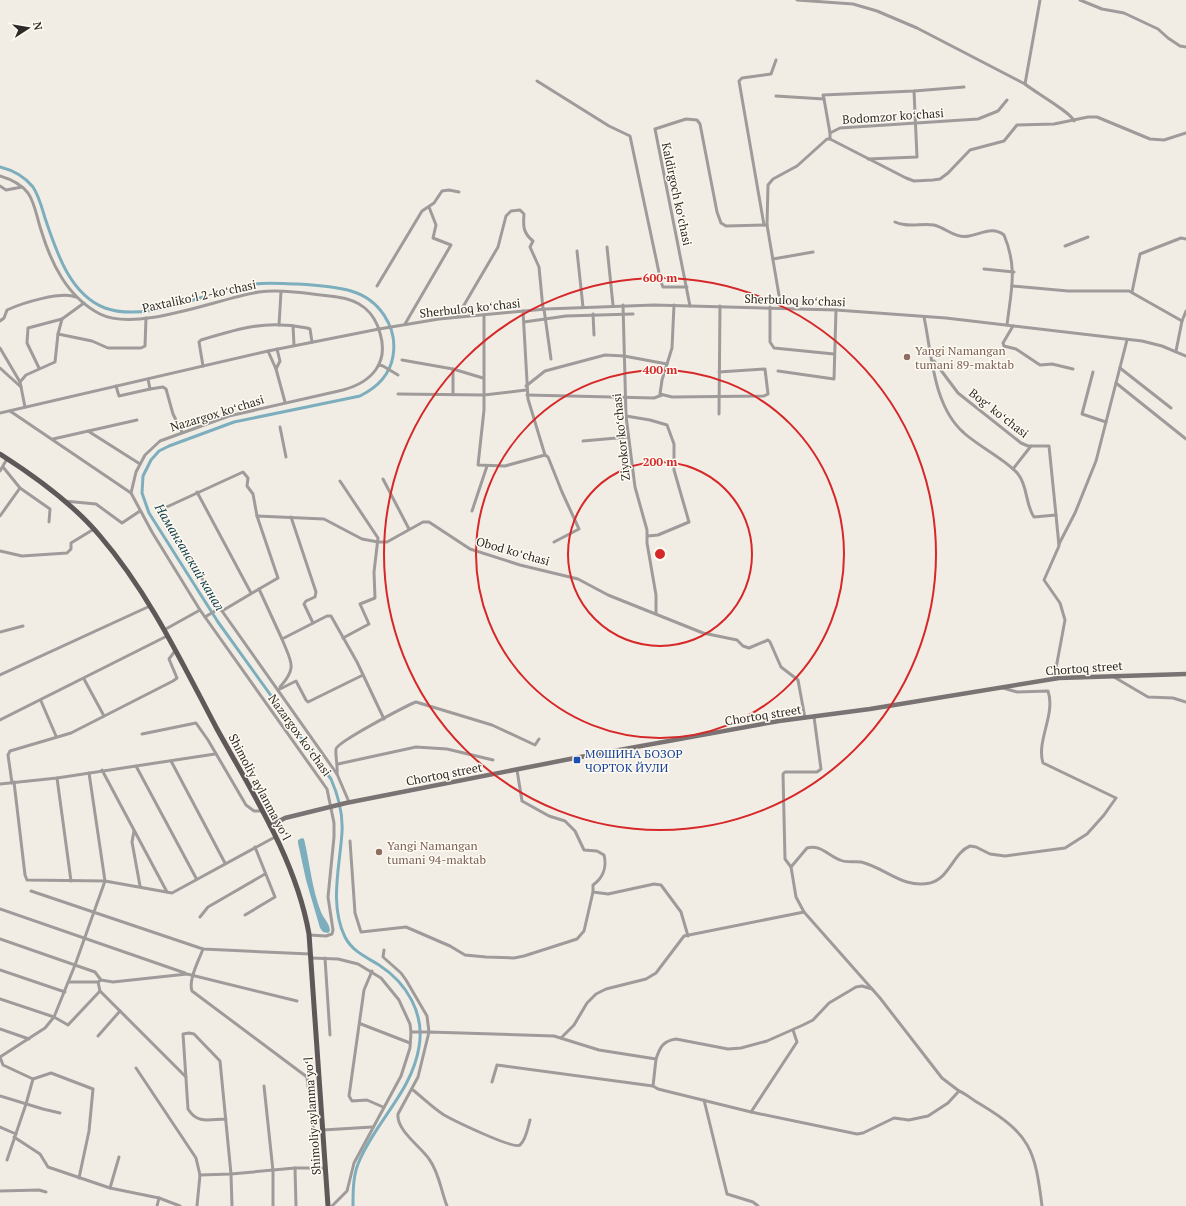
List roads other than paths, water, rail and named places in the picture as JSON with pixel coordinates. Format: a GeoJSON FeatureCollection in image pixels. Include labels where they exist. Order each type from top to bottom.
{"type":"FeatureCollection","features":[{"type":"Feature","properties":{"kind":"main road","name":"Shimoliy aylanma yoʻl"},"geometry":{"type":"LineString","coordinates":[[0,454],[80,515],[94,529],[139,587],[164,630],[262,811],[286,859],[295,883],[309,934],[328,1206]]}},
{"type":"Feature","properties":{"kind":"main road","name":"Chortoq street"},"geometry":{"type":"LineString","coordinates":[[270,826],[285,818],[348,803],[517,770],[805,718],[1054,679],[1111,675],[1186,674]]}},
{"type":"Feature","properties":{"kind":"street"},"geometry":{"type":"LineString","coordinates":[[797,0],[853,4],[877,11],[917,28],[1025,84],[1071,115],[1074,121]]}},
{"type":"Feature","properties":{"kind":"street"},"geometry":{"type":"LineString","coordinates":[[1025,84],[1040,0]]}},
{"type":"Feature","properties":{"kind":"street"},"geometry":{"type":"LineString","coordinates":[[1080,0],[1102,9],[1124,12],[1158,29],[1180,46],[1186,47]]}},
{"type":"Feature","properties":{"kind":"street"},"geometry":{"type":"LineString","coordinates":[[776,60],[771,74],[742,78],[739,81],[781,307]]}},
{"type":"Feature","properties":{"kind":"street"},"geometry":{"type":"LineString","coordinates":[[537,82],[609,126],[630,136],[661,282],[663,287],[667,288],[687,288]]}},
{"type":"Feature","properties":{"kind":"street"},"geometry":{"type":"LineString","coordinates":[[830,133],[823,95],[964,87]]}},
{"type":"Feature","properties":{"kind":"street"},"geometry":{"type":"LineString","coordinates":[[868,159],[917,157],[914,91]]}},
{"type":"Feature","properties":{"kind":"street"},"geometry":{"type":"LineString","coordinates":[[776,96],[824,99]]}},
{"type":"Feature","properties":{"kind":"street","name":"Bodomzor koʻchasi"},"geometry":{"type":"LineString","coordinates":[[766,225],[769,182],[797,166],[827,139],[830,139],[830,133],[843,127],[980,118],[998,111],[1008,100]]}},
{"type":"Feature","properties":{"kind":"street"},"geometry":{"type":"LineString","coordinates":[[830,139],[911,180],[936,180],[948,173],[970,150],[1004,141],[1017,125],[1054,124],[1088,117],[1100,118],[1126,131],[1150,139],[1166,139],[1186,134]]}},
{"type":"Feature","properties":{"kind":"street","name":"Kaldirgoch koʻchasi"},"geometry":{"type":"LineString","coordinates":[[690,306],[655,131],[657,128],[686,119],[697,120],[700,124],[720,221],[726,226],[766,225]]}},
{"type":"Feature","properties":{"kind":"street"},"geometry":{"type":"LineString","coordinates":[[0,176],[22,188]]}},
{"type":"Feature","properties":{"kind":"street"},"geometry":{"type":"LineString","coordinates":[[0,186],[6,190],[22,188]]}},
{"type":"Feature","properties":{"kind":"street","name":"Paxtalikoʻl 2-koʻchasi"},"geometry":{"type":"LineString","coordinates":[[22,188],[28,194],[34,205],[52,261],[65,282],[84,303],[100,314],[110,318],[146,318],[261,292],[281,292],[351,300],[362,305],[374,316],[379,329]]}},
{"type":"Feature","properties":{"kind":"street"},"geometry":{"type":"LineString","coordinates":[[377,286],[422,211],[429,207],[442,191],[459,192]]}},
{"type":"Feature","properties":{"kind":"street"},"geometry":{"type":"LineString","coordinates":[[405,324],[451,245],[433,238],[436,225],[434,216],[429,207]]}},
{"type":"Feature","properties":{"kind":"street"},"geometry":{"type":"LineString","coordinates":[[457,317],[498,247],[506,216],[511,211],[520,210],[524,214],[522,225],[527,236],[533,241],[530,247],[539,267],[552,359]]}},
{"type":"Feature","properties":{"kind":"street"},"geometry":{"type":"LineString","coordinates":[[895,222],[916,226],[933,225],[965,237],[987,231],[1002,233],[1010,250],[1014,272],[1008,325]]}},
{"type":"Feature","properties":{"kind":"street"},"geometry":{"type":"LineString","coordinates":[[1065,246],[1088,237]]}},
{"type":"Feature","properties":{"kind":"street"},"geometry":{"type":"LineString","coordinates":[[1132,292],[1140,254],[1181,238],[1186,239]]}},
{"type":"Feature","properties":{"kind":"street"},"geometry":{"type":"LineString","coordinates":[[607,247],[613,305]]}},
{"type":"Feature","properties":{"kind":"street"},"geometry":{"type":"LineString","coordinates":[[577,251],[583,307]]}},
{"type":"Feature","properties":{"kind":"street"},"geometry":{"type":"LineString","coordinates":[[773,259],[813,252]]}},
{"type":"Feature","properties":{"kind":"street"},"geometry":{"type":"LineString","coordinates":[[984,269],[1014,272]]}},
{"type":"Feature","properties":{"kind":"street"},"geometry":{"type":"LineString","coordinates":[[1012,286],[1068,291],[1132,292],[1182,321]]}},
{"type":"Feature","properties":{"kind":"street"},"geometry":{"type":"LineString","coordinates":[[279,325],[281,292]]}},
{"type":"Feature","properties":{"kind":"street"},"geometry":{"type":"LineString","coordinates":[[0,322],[4,320],[7,310],[21,305],[65,294],[78,297]]}},
{"type":"Feature","properties":{"kind":"street"},"geometry":{"type":"LineString","coordinates":[[40,368],[26,343],[28,328],[62,319],[84,303]]}},
{"type":"Feature","properties":{"kind":"street","name":"Sherbuloq koʻchasi"},"geometry":{"type":"LineString","coordinates":[[0,413],[294,345],[405,324],[457,317],[544,309],[613,305],[781,307],[924,316],[1153,343],[1186,356]]}},
{"type":"Feature","properties":{"kind":"street","name":"Ziyokor koʻchasi"},"geometry":{"type":"LineString","coordinates":[[623,305],[624,396],[628,437],[635,487],[648,536],[656,595],[656,613]]}},
{"type":"Feature","properties":{"kind":"street"},"geometry":{"type":"LineString","coordinates":[[662,395],[660,390],[672,348],[674,305]]}},
{"type":"Feature","properties":{"kind":"street"},"geometry":{"type":"LineString","coordinates":[[719,414],[720,306]]}},
{"type":"Feature","properties":{"kind":"street"},"geometry":{"type":"LineString","coordinates":[[770,307],[770,336],[774,348],[834,354]]}},
{"type":"Feature","properties":{"kind":"street"},"geometry":{"type":"LineString","coordinates":[[778,371],[834,379],[836,310]]}},
{"type":"Feature","properties":{"kind":"street"},"geometry":{"type":"LineString","coordinates":[[523,311],[527,395],[546,455],[579,529],[554,542]]}},
{"type":"Feature","properties":{"kind":"street"},"geometry":{"type":"LineString","coordinates":[[1176,351],[1182,321],[1186,311]]}},
{"type":"Feature","properties":{"kind":"street"},"geometry":{"type":"LineString","coordinates":[[524,322],[594,314],[633,314]]}},
{"type":"Feature","properties":{"kind":"street"},"geometry":{"type":"LineString","coordinates":[[594,314],[594,335]]}},
{"type":"Feature","properties":{"kind":"street"},"geometry":{"type":"LineString","coordinates":[[484,315],[484,424],[478,465],[505,466],[546,455]]}},
{"type":"Feature","properties":{"kind":"street","name":"Bogʻ koʻchasi"},"geometry":{"type":"LineString","coordinates":[[924,316],[942,400],[953,422],[972,440],[1013,469],[1022,480],[1033,516],[1056,515]]}},
{"type":"Feature","properties":{"kind":"street"},"geometry":{"type":"LineString","coordinates":[[58,334],[92,341],[108,348],[141,348],[145,346],[146,318]]}},
{"type":"Feature","properties":{"kind":"street"},"geometry":{"type":"LineString","coordinates":[[20,382],[26,375],[55,362],[58,334],[62,319]]}},
{"type":"Feature","properties":{"kind":"street"},"geometry":{"type":"LineString","coordinates":[[203,366],[199,342],[201,340],[250,326],[279,325],[309,329],[312,342]]}},
{"type":"Feature","properties":{"kind":"street"},"geometry":{"type":"LineString","coordinates":[[293,326],[294,345]]}},
{"type":"Feature","properties":{"kind":"street"},"geometry":{"type":"LineString","coordinates":[[1013,326],[1003,343],[1004,346],[1016,349],[1040,365],[1052,364],[1073,369]]}},
{"type":"Feature","properties":{"kind":"street"},"geometry":{"type":"LineString","coordinates":[[379,329],[383,348],[381,365],[397,374]]}},
{"type":"Feature","properties":{"kind":"street"},"geometry":{"type":"LineString","coordinates":[[1059,546],[1094,465],[1127,340]]}},
{"type":"Feature","properties":{"kind":"street"},"geometry":{"type":"LineString","coordinates":[[0,348],[20,382],[25,407]]}},
{"type":"Feature","properties":{"kind":"street"},"geometry":{"type":"LineString","coordinates":[[276,369],[280,361],[277,349]]}},
{"type":"Feature","properties":{"kind":"street"},"geometry":{"type":"LineString","coordinates":[[268,351],[276,369],[285,402]]}},
{"type":"Feature","properties":{"kind":"street"},"geometry":{"type":"LineString","coordinates":[[398,394],[484,395],[526,388],[545,371],[604,355],[624,356],[667,364]]}},
{"type":"Feature","properties":{"kind":"street"},"geometry":{"type":"LineString","coordinates":[[402,360],[453,369],[483,378]]}},
{"type":"Feature","properties":{"kind":"street","name":"Bogʻ koʻchasi"},"geometry":{"type":"LineString","coordinates":[[933,360],[958,393],[1021,443],[1031,446],[1046,445],[1050,448],[1059,546],[1044,580],[1060,603],[1065,620],[1054,679]]}},
{"type":"Feature","properties":{"kind":"street","name":"Nazargox koʻchasi"},"geometry":{"type":"LineString","coordinates":[[309,934],[326,936],[332,934],[333,930],[328,898],[334,824],[329,795],[324,783],[200,610],[140,511],[131,493],[140,464],[151,447],[160,441],[229,416],[357,386],[381,365]]}},
{"type":"Feature","properties":{"kind":"street"},"geometry":{"type":"LineString","coordinates":[[0,368],[21,387]]}},
{"type":"Feature","properties":{"kind":"street"},"geometry":{"type":"LineString","coordinates":[[1120,368],[1171,408]]}},
{"type":"Feature","properties":{"kind":"street"},"geometry":{"type":"LineString","coordinates":[[453,369],[453,394]]}},
{"type":"Feature","properties":{"kind":"street"},"geometry":{"type":"LineString","coordinates":[[527,395],[624,396],[654,398],[662,395],[672,397],[764,396],[768,394],[765,369],[719,372]]}},
{"type":"Feature","properties":{"kind":"street"},"geometry":{"type":"LineString","coordinates":[[1093,372],[1082,414],[1106,422]]}},
{"type":"Feature","properties":{"kind":"street"},"geometry":{"type":"LineString","coordinates":[[148,379],[150,389]]}},
{"type":"Feature","properties":{"kind":"street"},"geometry":{"type":"LineString","coordinates":[[1116,383],[1186,439]]}},
{"type":"Feature","properties":{"kind":"street"},"geometry":{"type":"LineString","coordinates":[[116,386],[119,396],[163,387],[166,389],[173,414],[182,432]]}},
{"type":"Feature","properties":{"kind":"street"},"geometry":{"type":"LineString","coordinates":[[10,411],[131,493]]}},
{"type":"Feature","properties":{"kind":"street"},"geometry":{"type":"LineString","coordinates":[[626,416],[650,420],[666,425],[674,444],[674,470],[689,522],[658,535],[648,536]]}},
{"type":"Feature","properties":{"kind":"street"},"geometry":{"type":"LineString","coordinates":[[53,439],[137,420]]}},
{"type":"Feature","properties":{"kind":"street"},"geometry":{"type":"LineString","coordinates":[[280,427],[286,457]]}},
{"type":"Feature","properties":{"kind":"street"},"geometry":{"type":"LineString","coordinates":[[88,431],[140,464]]}},
{"type":"Feature","properties":{"kind":"street"},"geometry":{"type":"LineString","coordinates":[[583,441],[628,437]]}},
{"type":"Feature","properties":{"kind":"street"},"geometry":{"type":"LineString","coordinates":[[1013,469],[1031,446]]}},
{"type":"Feature","properties":{"kind":"street"},"geometry":{"type":"LineString","coordinates":[[0,471],[7,459]]}},
{"type":"Feature","properties":{"kind":"street"},"geometry":{"type":"LineString","coordinates":[[472,511],[486,466]]}},
{"type":"Feature","properties":{"kind":"street"},"geometry":{"type":"LineString","coordinates":[[3,467],[20,488],[50,509],[49,522]]}},
{"type":"Feature","properties":{"kind":"street"},"geometry":{"type":"LineString","coordinates":[[205,617],[221,609],[259,589],[278,578],[257,516],[252,494],[247,486],[248,478],[245,472],[239,473],[160,509],[160,512],[221,609],[308,730],[337,774],[348,803]]}},
{"type":"Feature","properties":{"kind":"street"},"geometry":{"type":"LineString","coordinates":[[383,479],[409,529]]}},
{"type":"Feature","properties":{"kind":"street"},"geometry":{"type":"LineString","coordinates":[[340,481],[374,532],[378,542],[374,572],[375,598],[360,604],[369,624],[343,638]]}},
{"type":"Feature","properties":{"kind":"street"},"geometry":{"type":"LineString","coordinates":[[0,516],[20,488]]}},
{"type":"Feature","properties":{"kind":"street"},"geometry":{"type":"LineString","coordinates":[[197,492],[251,593]]}},
{"type":"Feature","properties":{"kind":"street"},"geometry":{"type":"LineString","coordinates":[[63,501],[96,504],[122,523],[140,511]]}},
{"type":"Feature","properties":{"kind":"street"},"geometry":{"type":"LineString","coordinates":[[257,516],[324,519],[362,539],[378,542]]}},
{"type":"Feature","properties":{"kind":"street"},"geometry":{"type":"LineString","coordinates":[[291,517],[316,592],[315,596],[306,601],[304,604],[313,623]]}},
{"type":"Feature","properties":{"kind":"street","name":"Obod koʻchasi"},"geometry":{"type":"LineString","coordinates":[[378,542],[387,542],[423,522],[429,522],[470,549],[520,566],[578,578],[608,595],[656,613]]}},
{"type":"Feature","properties":{"kind":"street"},"geometry":{"type":"LineString","coordinates":[[0,551],[22,556],[68,553],[71,550],[71,543],[94,529]]}},
{"type":"Feature","properties":{"kind":"street"},"geometry":{"type":"LineString","coordinates":[[259,589],[291,662],[292,671],[278,690]]}},
{"type":"Feature","properties":{"kind":"street"},"geometry":{"type":"LineString","coordinates":[[0,675],[150,606]]}},
{"type":"Feature","properties":{"kind":"street"},"geometry":{"type":"LineString","coordinates":[[164,630],[200,610]]}},
{"type":"Feature","properties":{"kind":"street"},"geometry":{"type":"LineString","coordinates":[[656,613],[703,633],[737,640],[746,647],[752,647],[765,640],[770,642],[781,668],[798,680],[805,718]]}},
{"type":"Feature","properties":{"kind":"street"},"geometry":{"type":"LineString","coordinates":[[282,639],[327,616],[331,616],[363,675],[384,720]]}},
{"type":"Feature","properties":{"kind":"street"},"geometry":{"type":"LineString","coordinates":[[0,632],[23,626]]}},
{"type":"Feature","properties":{"kind":"street"},"geometry":{"type":"LineString","coordinates":[[0,720],[167,636]]}},
{"type":"Feature","properties":{"kind":"street"},"geometry":{"type":"LineString","coordinates":[[175,651],[169,659],[176,675],[176,680],[71,733],[56,736],[10,751],[8,755],[26,878],[28,880],[105,882],[174,892],[196,878],[275,837]]}},
{"type":"Feature","properties":{"kind":"street"},"geometry":{"type":"LineString","coordinates":[[278,690],[296,681],[308,702],[363,675]]}},
{"type":"Feature","properties":{"kind":"street"},"geometry":{"type":"LineString","coordinates":[[1111,675],[1148,697],[1173,698],[1186,702]]}},
{"type":"Feature","properties":{"kind":"street"},"geometry":{"type":"LineString","coordinates":[[84,679],[104,716]]}},
{"type":"Feature","properties":{"kind":"street"},"geometry":{"type":"LineString","coordinates":[[791,867],[807,848],[817,847],[841,861],[862,862],[908,884],[927,884],[939,879],[962,852],[970,846],[976,847],[990,854],[1014,856],[1061,849],[1072,845],[1084,837],[1104,815],[1116,798],[1042,763],[1043,746],[1049,711],[1048,691],[1017,692],[1002,688]]}},
{"type":"Feature","properties":{"kind":"street"},"geometry":{"type":"LineString","coordinates":[[41,700],[56,736]]}},
{"type":"Feature","properties":{"kind":"street"},"geometry":{"type":"LineString","coordinates":[[337,774],[338,764],[336,749],[338,746],[356,734],[384,720],[414,702],[419,702],[492,725],[535,745],[539,739]]}},
{"type":"Feature","properties":{"kind":"street"},"geometry":{"type":"LineString","coordinates":[[814,717],[821,769],[816,772],[785,772],[783,774],[785,859],[791,867],[796,897],[804,912],[873,990],[934,1070],[959,1091],[998,1114],[1013,1126],[1028,1144],[1033,1153],[1039,1178],[1042,1206]]}},
{"type":"Feature","properties":{"kind":"street"},"geometry":{"type":"LineString","coordinates":[[142,734],[196,722],[246,805],[254,811],[262,811]]}},
{"type":"Feature","properties":{"kind":"street"},"geometry":{"type":"LineString","coordinates":[[338,764],[415,747],[447,749],[493,760]]}},
{"type":"Feature","properties":{"kind":"street"},"geometry":{"type":"LineString","coordinates":[[0,784],[56,778],[215,754]]}},
{"type":"Feature","properties":{"kind":"street"},"geometry":{"type":"LineString","coordinates":[[171,761],[225,863]]}},
{"type":"Feature","properties":{"kind":"street"},"geometry":{"type":"LineString","coordinates":[[136,766],[196,878]]}},
{"type":"Feature","properties":{"kind":"street"},"geometry":{"type":"LineString","coordinates":[[102,770],[167,892]]}},
{"type":"Feature","properties":{"kind":"street"},"geometry":{"type":"LineString","coordinates":[[350,841],[355,913],[361,932],[406,927],[468,956],[514,958],[577,939],[584,932],[593,892],[593,885],[600,880],[604,872],[604,855],[597,851],[584,850],[574,831],[562,819],[549,816],[522,801],[517,770]]}},
{"type":"Feature","properties":{"kind":"street"},"geometry":{"type":"LineString","coordinates":[[80,1178],[89,1130],[93,1088],[51,1073],[33,1079],[1,1065],[0,1057],[45,1028],[54,1017],[76,965],[105,882],[88,773]]}},
{"type":"Feature","properties":{"kind":"street"},"geometry":{"type":"LineString","coordinates":[[56,778],[71,881]]}},
{"type":"Feature","properties":{"kind":"street"},"geometry":{"type":"LineString","coordinates":[[134,831],[132,842],[140,886]]}},
{"type":"Feature","properties":{"kind":"street"},"geometry":{"type":"LineString","coordinates":[[245,915],[275,898],[255,847]]}},
{"type":"Feature","properties":{"kind":"street"},"geometry":{"type":"LineString","coordinates":[[200,916],[208,907],[265,874]]}},
{"type":"Feature","properties":{"kind":"street"},"geometry":{"type":"LineString","coordinates":[[593,892],[608,894],[654,884],[661,885],[681,912],[688,936]]}},
{"type":"Feature","properties":{"kind":"street"},"geometry":{"type":"LineString","coordinates":[[31,891],[203,949],[310,956],[338,959],[358,964],[372,971],[390,987],[399,1000],[412,1032],[407,1062],[354,1163],[347,1191],[332,1206]]}},
{"type":"Feature","properties":{"kind":"street"},"geometry":{"type":"LineString","coordinates":[[0,909],[186,974],[297,1001]]}},
{"type":"Feature","properties":{"kind":"street"},"geometry":{"type":"LineString","coordinates":[[561,1038],[574,1025],[588,1003],[596,994],[606,989],[646,979],[656,973],[684,936],[804,912]]}},
{"type":"Feature","properties":{"kind":"street"},"geometry":{"type":"LineString","coordinates":[[0,939],[97,973],[100,991],[186,1077]]}},
{"type":"Feature","properties":{"kind":"street"},"geometry":{"type":"LineString","coordinates":[[203,949],[194,976],[191,988],[192,991],[307,1078],[318,1168]]}},
{"type":"Feature","properties":{"kind":"street"},"geometry":{"type":"LineString","coordinates":[[384,950],[383,957],[402,973],[427,1016],[428,1032],[424,1056],[413,1090],[398,1114],[398,1119],[402,1128],[434,1167],[447,1206]]}},
{"type":"Feature","properties":{"kind":"street"},"geometry":{"type":"LineString","coordinates":[[325,958],[330,1035]]}},
{"type":"Feature","properties":{"kind":"street"},"geometry":{"type":"LineString","coordinates":[[0,970],[65,992]]}},
{"type":"Feature","properties":{"kind":"street"},"geometry":{"type":"LineString","coordinates":[[372,971],[364,990],[361,1024],[349,1098],[352,1101],[367,1100],[384,1107]]}},
{"type":"Feature","properties":{"kind":"street"},"geometry":{"type":"LineString","coordinates":[[69,982],[113,982],[186,974]]}},
{"type":"Feature","properties":{"kind":"street"},"geometry":{"type":"LineString","coordinates":[[653,1086],[656,1059],[660,1048],[667,1040],[676,1039],[734,1050],[767,1041],[813,1020],[829,1003],[856,987],[862,986],[873,990]]}},
{"type":"Feature","properties":{"kind":"street"},"geometry":{"type":"LineString","coordinates":[[0,999],[54,1017],[68,1025],[100,991]]}},
{"type":"Feature","properties":{"kind":"street"},"geometry":{"type":"LineString","coordinates":[[98,1036],[120,1011]]}},
{"type":"Feature","properties":{"kind":"street"},"geometry":{"type":"LineString","coordinates":[[361,1024],[410,1043]]}},
{"type":"Feature","properties":{"kind":"street"},"geometry":{"type":"LineString","coordinates":[[0,1029],[29,1039]]}},
{"type":"Feature","properties":{"kind":"street"},"geometry":{"type":"LineString","coordinates":[[750,1112],[797,1042],[793,1030]]}},
{"type":"Feature","properties":{"kind":"street"},"geometry":{"type":"LineString","coordinates":[[412,1032],[516,1034],[561,1038],[599,1050],[656,1059]]}},
{"type":"Feature","properties":{"kind":"street"},"geometry":{"type":"LineString","coordinates":[[226,1119],[199,1120],[193,1116],[188,1109],[183,1035],[191,1033],[216,1055],[220,1061],[226,1119],[231,1174],[232,1206]]}},
{"type":"Feature","properties":{"kind":"street"},"geometry":{"type":"LineString","coordinates":[[492,1082],[497,1065],[653,1086],[750,1112],[857,1134],[894,1118],[909,1120],[928,1116],[948,1103],[959,1091]]}},
{"type":"Feature","properties":{"kind":"street"},"geometry":{"type":"LineString","coordinates":[[136,1068],[196,1158],[200,1175],[197,1206]]}},
{"type":"Feature","properties":{"kind":"street"},"geometry":{"type":"LineString","coordinates":[[7,1160],[33,1079]]}},
{"type":"Feature","properties":{"kind":"street"},"geometry":{"type":"LineString","coordinates":[[264,1086],[273,1171],[273,1206]]}},
{"type":"Feature","properties":{"kind":"street"},"geometry":{"type":"LineString","coordinates":[[413,1090],[444,1115],[500,1141],[516,1146],[523,1140],[530,1120]]}},
{"type":"Feature","properties":{"kind":"street"},"geometry":{"type":"LineString","coordinates":[[0,1096],[60,1113]]}},
{"type":"Feature","properties":{"kind":"street"},"geometry":{"type":"LineString","coordinates":[[704,1100],[727,1194],[753,1202],[758,1206]]}},
{"type":"Feature","properties":{"kind":"street"},"geometry":{"type":"LineString","coordinates":[[0,1127],[15,1135],[40,1154],[48,1167],[110,1188],[159,1198],[180,1206]]}},
{"type":"Feature","properties":{"kind":"street"},"geometry":{"type":"LineString","coordinates":[[323,1130],[372,1127]]}},
{"type":"Feature","properties":{"kind":"street"},"geometry":{"type":"LineString","coordinates":[[110,1188],[119,1157]]}},
{"type":"Feature","properties":{"kind":"street"},"geometry":{"type":"LineString","coordinates":[[200,1175],[273,1171],[295,1168],[326,1168]]}},
{"type":"Feature","properties":{"kind":"street"},"geometry":{"type":"LineString","coordinates":[[295,1168],[296,1206]]}},
{"type":"Feature","properties":{"kind":"street"},"geometry":{"type":"LineString","coordinates":[[0,1191],[39,1190],[46,1192]]}},
{"type":"Feature","properties":{"kind":"street"},"geometry":{"type":"LineString","coordinates":[[157,1206],[159,1198]]}},
{"type":"Feature","properties":{"kind":"water"},"geometry":{"type":"Polygon","coordinates":[[[302,838],[304,839],[318,903],[330,928],[328,933],[323,932],[320,928],[306,880],[298,843],[298,840],[302,838]]]}},
{"type":"Feature","properties":{"kind":"waterway","name":"Наманганский канал"},"geometry":{"type":"LineString","coordinates":[[0,167],[18,174],[33,187],[40,202],[59,257],[73,282],[82,293],[105,308],[123,312],[141,312],[161,309],[219,292],[255,284],[304,284],[338,288],[361,295],[378,307],[389,325],[394,345],[393,356],[386,375],[372,389],[360,396],[234,422],[169,446],[159,451],[151,460],[143,476],[142,493],[149,513],[218,622],[331,779],[338,798],[342,819],[336,898],[340,924],[345,937],[351,946],[389,972],[406,990],[416,1011],[420,1035],[415,1063],[401,1093],[373,1135],[358,1164],[354,1179],[353,1206]]}},
{"type":"Feature","properties":{"kind":"place","name":"Yangi Namangan tumani 89-maktab"},"geometry":{"type":"Point","coordinates":[907,357]}},
{"type":"Feature","properties":{"kind":"place","name":"МОШИНА БОЗОР ЧОРТОК ЙУЛИ"},"geometry":{"type":"Point","coordinates":[577,760]}},
{"type":"Feature","properties":{"kind":"place","name":"Yangi Namangan tumani 94-maktab"},"geometry":{"type":"Point","coordinates":[379,852]}}]}
